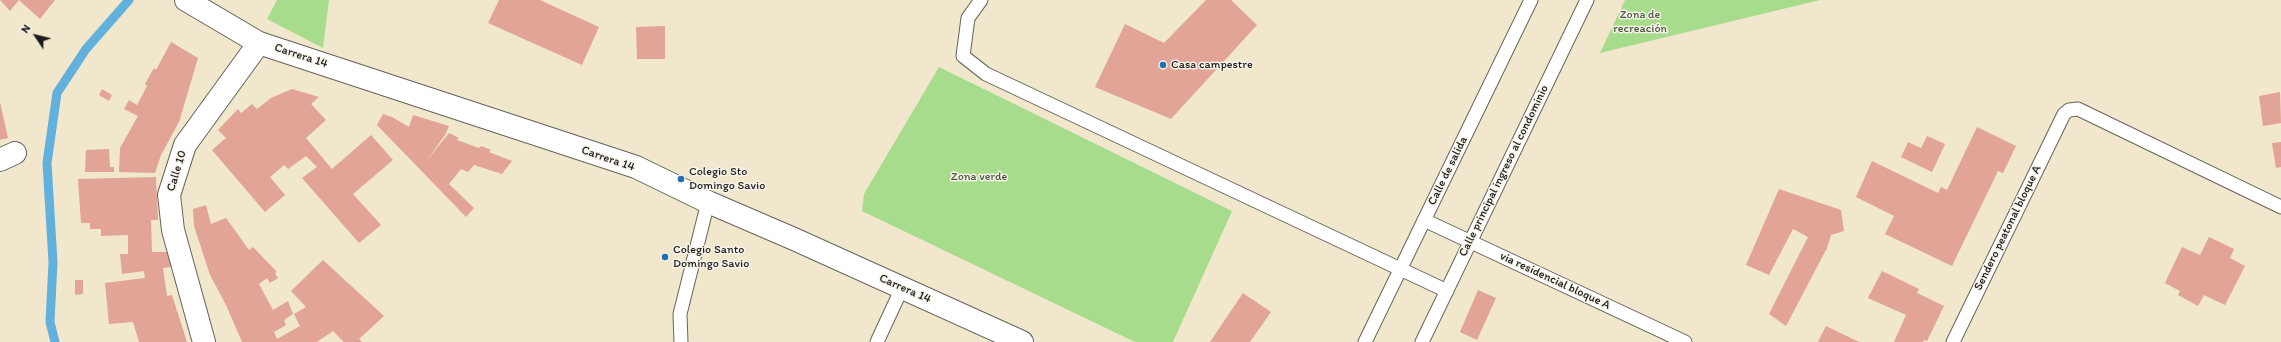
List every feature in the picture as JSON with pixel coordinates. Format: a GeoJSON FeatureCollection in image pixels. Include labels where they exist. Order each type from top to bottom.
{"type":"FeatureCollection","features":[{"type":"Feature","properties":{"kind":"street","name":"Carrera 14"},"geometry":{"type":"LineString","coordinates":[[186,0],[259,43],[636,168],[708,202],[1022,342]]}},
{"type":"Feature","properties":{"kind":"street","name":"Calle 10"},"geometry":{"type":"LineString","coordinates":[[204,342],[173,230],[169,195],[185,145],[259,43]]}},
{"type":"Feature","properties":{"kind":"lane"},"geometry":{"type":"LineString","coordinates":[[981,0],[968,18],[963,56],[986,74],[1447,291]]}},
{"type":"Feature","properties":{"kind":"lane","name":"Calle de salida"},"geometry":{"type":"LineString","coordinates":[[1365,342],[1530,0]]}},
{"type":"Feature","properties":{"kind":"lane","name":"Calle principal ingreso al condominio"},"geometry":{"type":"LineString","coordinates":[[1422,342],[1587,0]]}},
{"type":"Feature","properties":{"kind":"lane","name":"Sendero peatonal bloque A"},"geometry":{"type":"LineString","coordinates":[[1953,342],[2064,114],[2069,110],[2078,109],[2281,207]]}},
{"type":"Feature","properties":{"kind":"lane"},"geometry":{"type":"LineString","coordinates":[[681,342],[680,314],[708,202]]}},
{"type":"Feature","properties":{"kind":"lane","name":"via residencial bloque A"},"geometry":{"type":"LineString","coordinates":[[1424,220],[1685,342]]}},
{"type":"Feature","properties":{"kind":"lane"},"geometry":{"type":"LineString","coordinates":[[876,342],[902,288]]}},
{"type":"Feature","properties":{"kind":"green space"},"geometry":{"type":"Polygon","coordinates":[[[277,0],[329,0],[323,48],[267,19],[277,0]]]}},
{"type":"Feature","properties":{"kind":"green space","name":"Zona de recreación"},"geometry":{"type":"Polygon","coordinates":[[[1625,0],[1820,0],[1600,53],[1625,0]]]}},
{"type":"Feature","properties":{"kind":"green space","name":"Zona verde"},"geometry":{"type":"Polygon","coordinates":[[[939,67],[1232,211],[1173,342],[1135,342],[862,211],[864,194],[939,67]]]}},
{"type":"Feature","properties":{"kind":"building"},"geometry":{"type":"Polygon","coordinates":[[[0,0],[19,0],[10,11],[0,0]]]}},
{"type":"Feature","properties":{"kind":"building"},"geometry":{"type":"Polygon","coordinates":[[[19,0],[55,0],[40,19],[19,0]]]}},
{"type":"Feature","properties":{"kind":"building"},"geometry":{"type":"Polygon","coordinates":[[[499,0],[540,0],[599,27],[582,65],[488,23],[499,0]]]}},
{"type":"Feature","properties":{"kind":"building","name":"Casa campestre"},"geometry":{"type":"Polygon","coordinates":[[[1206,0],[1231,0],[1257,25],[1171,119],[1095,87],[1125,24],[1164,43],[1206,0]]]}},
{"type":"Feature","properties":{"kind":"building"},"geometry":{"type":"Polygon","coordinates":[[[665,26],[665,59],[637,59],[636,27],[665,26]]]}},
{"type":"Feature","properties":{"kind":"building"},"geometry":{"type":"Polygon","coordinates":[[[171,42],[198,58],[179,122],[161,155],[155,173],[119,172],[120,148],[138,116],[124,109],[129,100],[137,105],[147,86],[145,84],[154,68],[156,70],[171,42]]]}},
{"type":"Feature","properties":{"kind":"building"},"geometry":{"type":"Polygon","coordinates":[[[102,89],[112,95],[109,101],[99,95],[102,89]]]}},
{"type":"Feature","properties":{"kind":"building"},"geometry":{"type":"Polygon","coordinates":[[[292,89],[319,97],[311,104],[326,120],[306,138],[332,169],[371,135],[393,160],[353,194],[381,225],[359,243],[302,178],[317,167],[306,156],[288,169],[284,165],[270,177],[285,195],[265,212],[212,150],[226,138],[218,130],[238,109],[241,113],[252,104],[257,109],[271,98],[292,89]]]}},
{"type":"Feature","properties":{"kind":"building"},"geometry":{"type":"Polygon","coordinates":[[[2280,92],[2281,123],[2263,126],[2259,96],[2280,92]]]}},
{"type":"Feature","properties":{"kind":"building"},"geometry":{"type":"Polygon","coordinates":[[[0,102],[8,138],[0,140],[0,102]]]}},
{"type":"Feature","properties":{"kind":"building"},"geometry":{"type":"Polygon","coordinates":[[[383,114],[392,117],[409,127],[413,115],[449,126],[445,135],[427,160],[449,133],[459,138],[457,140],[479,148],[481,146],[491,150],[489,152],[512,161],[502,174],[474,165],[468,172],[461,169],[449,184],[474,208],[466,217],[377,125],[383,114]]]}},
{"type":"Feature","properties":{"kind":"building"},"geometry":{"type":"Polygon","coordinates":[[[1977,127],[2016,146],[2003,173],[1998,171],[1952,266],[1885,234],[1894,216],[1856,197],[1872,161],[1938,193],[1941,187],[1947,190],[1977,127]]]}},
{"type":"Feature","properties":{"kind":"building"},"geometry":{"type":"Polygon","coordinates":[[[1927,136],[1945,144],[1932,172],[1901,157],[1908,142],[1921,148],[1927,136]]]}},
{"type":"Feature","properties":{"kind":"building"},"geometry":{"type":"Polygon","coordinates":[[[2281,142],[2281,167],[2276,168],[2272,143],[2281,142]]]}},
{"type":"Feature","properties":{"kind":"building"},"geometry":{"type":"Polygon","coordinates":[[[109,149],[110,167],[114,167],[114,172],[85,172],[86,150],[109,149]]]}},
{"type":"Feature","properties":{"kind":"building"},"geometry":{"type":"Polygon","coordinates":[[[156,177],[158,220],[151,220],[152,252],[168,252],[171,267],[163,268],[167,296],[172,295],[187,342],[139,342],[133,322],[109,324],[105,283],[145,278],[144,271],[122,274],[120,254],[128,254],[128,235],[101,236],[101,229],[90,229],[90,223],[81,223],[78,179],[156,177]]]}},
{"type":"Feature","properties":{"kind":"building"},"geometry":{"type":"Polygon","coordinates":[[[1779,189],[1841,210],[1844,231],[1831,235],[1827,248],[1786,326],[1769,314],[1808,237],[1793,229],[1769,275],[1746,265],[1779,189]]]}},
{"type":"Feature","properties":{"kind":"building"},"geometry":{"type":"Polygon","coordinates":[[[206,205],[211,224],[226,218],[249,250],[253,247],[277,272],[275,273],[278,278],[270,283],[267,278],[259,284],[273,310],[288,301],[293,314],[284,320],[286,325],[274,332],[277,339],[300,326],[294,314],[306,307],[291,291],[323,260],[384,316],[359,339],[362,342],[344,342],[333,331],[317,342],[242,342],[226,305],[210,275],[194,226],[193,209],[206,205]]]}},
{"type":"Feature","properties":{"kind":"building"},"geometry":{"type":"Polygon","coordinates":[[[2209,237],[2234,249],[2230,258],[2245,266],[2225,305],[2204,295],[2198,306],[2178,295],[2180,291],[2165,283],[2182,247],[2200,255],[2209,237]]]}},
{"type":"Feature","properties":{"kind":"building"},"geometry":{"type":"Polygon","coordinates":[[[1882,271],[1919,289],[1917,293],[1944,306],[1927,341],[1894,342],[1906,315],[1868,298],[1882,271]]]}},
{"type":"Feature","properties":{"kind":"building"},"geometry":{"type":"Polygon","coordinates":[[[75,280],[83,280],[83,294],[75,295],[75,280]]]}},
{"type":"Feature","properties":{"kind":"building"},"geometry":{"type":"Polygon","coordinates":[[[1478,290],[1496,298],[1477,340],[1460,332],[1478,290]]]}},
{"type":"Feature","properties":{"kind":"building"},"geometry":{"type":"Polygon","coordinates":[[[1243,293],[1271,312],[1250,342],[1210,342],[1243,293]]]}},
{"type":"Feature","properties":{"kind":"building"},"geometry":{"type":"Polygon","coordinates":[[[1826,326],[1859,342],[1818,342],[1826,326]]]}},
{"type":"Feature","properties":{"kind":"waterway"},"geometry":{"type":"LineString","coordinates":[[55,342],[50,322],[53,262],[47,163],[57,93],[86,49],[129,0]]}},
{"type":"Feature","properties":{"kind":"place","name":"Casa campestre"},"geometry":{"type":"Point","coordinates":[1163,65]}},
{"type":"Feature","properties":{"kind":"place","name":"Colegio Sto Domingo Savio"},"geometry":{"type":"Point","coordinates":[681,179]}},
{"type":"Feature","properties":{"kind":"place","name":"Colegio Santo Domingo Savio"},"geometry":{"type":"Point","coordinates":[665,257]}}]}
